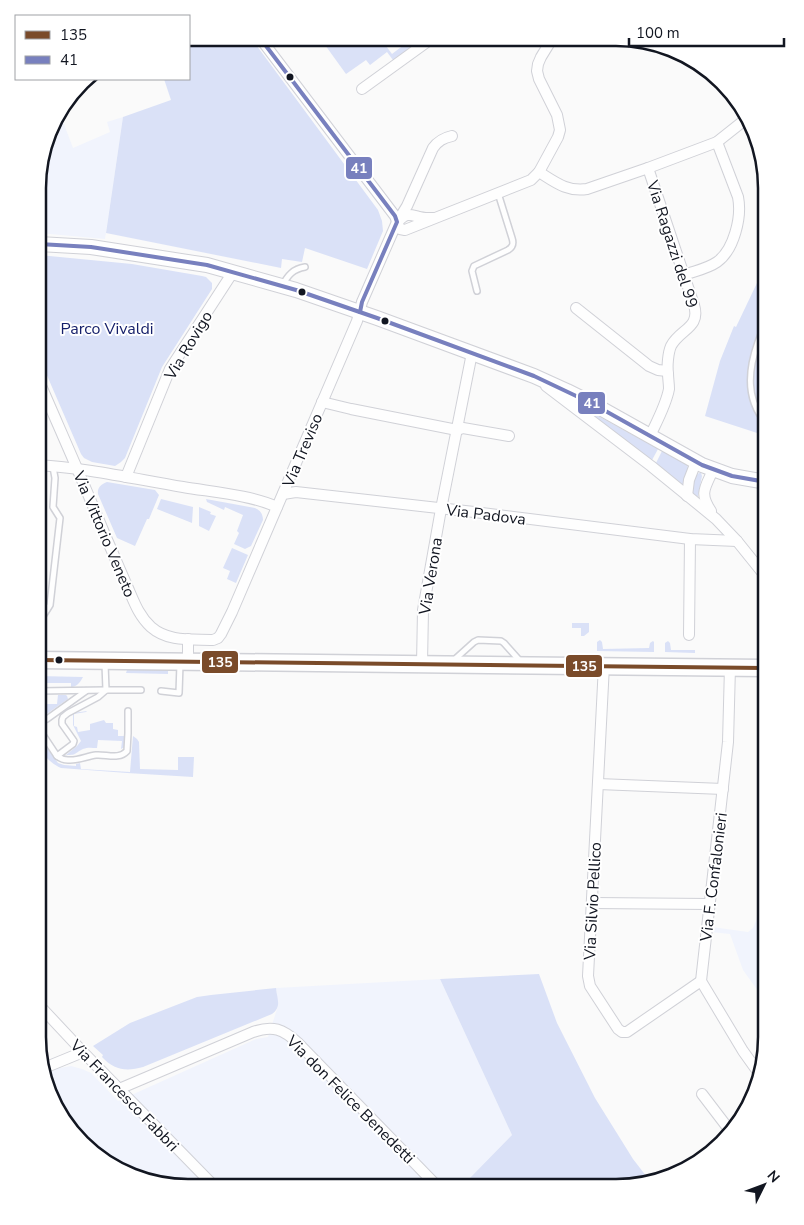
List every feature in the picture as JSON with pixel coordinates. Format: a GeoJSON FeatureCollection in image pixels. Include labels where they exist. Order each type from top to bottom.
{"type":"FeatureCollection","features":[{"type":"Feature","properties":{"kind":"main road"},"geometry":{"type":"LineString","coordinates":[[46,660],[757,668]]}},
{"type":"Feature","properties":{"kind":"street"},"geometry":{"type":"LineString","coordinates":[[266,46],[395,216],[397,228]]}},
{"type":"Feature","properties":{"kind":"street"},"geometry":{"type":"LineString","coordinates":[[362,89],[421,46]]}},
{"type":"Feature","properties":{"kind":"street"},"geometry":{"type":"LineString","coordinates":[[397,228],[404,216],[412,214],[433,218],[531,180],[539,172],[560,130],[557,115],[539,80],[537,71],[541,57],[548,46]]}},
{"type":"Feature","properties":{"kind":"street"},"geometry":{"type":"LineString","coordinates":[[539,172],[566,188],[587,189],[717,142],[742,122]]}},
{"type":"Feature","properties":{"kind":"street","name":"Via Treviso"},"geometry":{"type":"LineString","coordinates":[[188,639],[213,640],[221,634],[357,321],[362,302],[433,148],[438,142],[452,136]]}},
{"type":"Feature","properties":{"kind":"street"},"geometry":{"type":"LineString","coordinates":[[684,275],[709,266],[721,258],[730,246],[738,222],[740,206],[738,197],[717,142]]}},
{"type":"Feature","properties":{"kind":"street","name":"Via Ragazzi del 99"},"geometry":{"type":"LineString","coordinates":[[648,168],[696,316],[694,322],[670,348],[667,371],[668,391],[650,436]]}},
{"type":"Feature","properties":{"kind":"street"},"geometry":{"type":"LineString","coordinates":[[46,244],[91,247],[207,265],[282,286],[360,312],[534,376],[566,390],[713,470],[758,481]]}},
{"type":"Feature","properties":{"kind":"street","name":"Via Rovigo"},"geometry":{"type":"LineString","coordinates":[[126,477],[170,369],[233,272]]}},
{"type":"Feature","properties":{"kind":"street"},"geometry":{"type":"LineString","coordinates":[[576,308],[649,366],[667,371]]}},
{"type":"Feature","properties":{"kind":"street","name":"Via Verona"},"geometry":{"type":"LineString","coordinates":[[422,664],[423,610],[472,353]]}},
{"type":"Feature","properties":{"kind":"street"},"geometry":{"type":"LineString","coordinates":[[534,376],[716,518]]}},
{"type":"Feature","properties":{"kind":"street","name":"Via Vittorio Veneto"},"geometry":{"type":"LineString","coordinates":[[46,399],[138,610],[144,619],[160,633],[168,637],[188,639]]}},
{"type":"Feature","properties":{"kind":"street"},"geometry":{"type":"LineString","coordinates":[[322,402],[456,430],[463,428],[509,436]]}},
{"type":"Feature","properties":{"kind":"street"},"geometry":{"type":"LineString","coordinates":[[687,496],[689,480],[696,462]]}},
{"type":"Feature","properties":{"kind":"street"},"geometry":{"type":"LineString","coordinates":[[46,466],[78,469],[262,501],[277,507]]}},
{"type":"Feature","properties":{"kind":"street"},"geometry":{"type":"LineString","coordinates":[[713,470],[704,490],[704,497],[708,506],[758,567]]}},
{"type":"Feature","properties":{"kind":"street","name":"Via Padova"},"geometry":{"type":"LineString","coordinates":[[283,494],[296,492],[690,539],[736,541]]}},
{"type":"Feature","properties":{"kind":"street"},"geometry":{"type":"LineString","coordinates":[[689,635],[690,539]]}},
{"type":"Feature","properties":{"kind":"street"},"geometry":{"type":"LineString","coordinates":[[184,662],[188,639]]}},
{"type":"Feature","properties":{"kind":"street","name":"Via Silvio Pellico"},"geometry":{"type":"LineString","coordinates":[[604,666],[588,981],[618,1030],[622,1032],[627,1032],[701,981]]}},
{"type":"Feature","properties":{"kind":"street","name":"Via F. Confalonieri"},"geometry":{"type":"LineString","coordinates":[[701,981],[728,742],[730,667]]}},
{"type":"Feature","properties":{"kind":"street"},"geometry":{"type":"LineString","coordinates":[[598,784],[723,789]]}},
{"type":"Feature","properties":{"kind":"street"},"geometry":{"type":"LineString","coordinates":[[592,903],[709,904]]}},
{"type":"Feature","properties":{"kind":"street"},"geometry":{"type":"LineString","coordinates":[[701,981],[754,1067]]}},
{"type":"Feature","properties":{"kind":"street","name":"Via Francesco Fabbri"},"geometry":{"type":"LineString","coordinates":[[46,1013],[207,1179]]}},
{"type":"Feature","properties":{"kind":"street","name":"Via don Felice Benedetti"},"geometry":{"type":"LineString","coordinates":[[119,1089],[253,1032],[276,1028],[298,1043],[430,1179]]}},
{"type":"Feature","properties":{"kind":"street"},"geometry":{"type":"LineString","coordinates":[[49,1066],[83,1052]]}},
{"type":"Feature","properties":{"kind":"street"},"geometry":{"type":"LineString","coordinates":[[702,1094],[726,1126]]}},
{"type":"Feature","properties":{"kind":"lane"},"geometry":{"type":"LineString","coordinates":[[477,291],[472,271],[474,266],[508,250],[513,244],[498,192]]}},
{"type":"Feature","properties":{"kind":"lane"},"geometry":{"type":"LineString","coordinates":[[282,286],[291,272],[305,267]]}},
{"type":"Feature","properties":{"kind":"lane"},"geometry":{"type":"LineString","coordinates":[[758,342],[750,368],[751,392],[753,402],[758,410]]}},
{"type":"Feature","properties":{"kind":"lane"},"geometry":{"type":"LineString","coordinates":[[46,611],[50,605],[60,518],[52,507],[55,478],[53,466]]}},
{"type":"Feature","properties":{"kind":"lane"},"geometry":{"type":"LineString","coordinates":[[449,665],[478,640],[501,641],[524,665]]}},
{"type":"Feature","properties":{"kind":"lane"},"geometry":{"type":"LineString","coordinates":[[105,661],[106,690]]}},
{"type":"Feature","properties":{"kind":"lane"},"geometry":{"type":"LineString","coordinates":[[161,691],[179,693],[184,662]]}},
{"type":"Feature","properties":{"kind":"lane"},"geometry":{"type":"LineString","coordinates":[[57,756],[74,742],[60,725],[65,715],[98,697],[106,690]]}},
{"type":"Feature","properties":{"kind":"lane"},"geometry":{"type":"LineString","coordinates":[[129,690],[129,698]]}},
{"type":"Feature","properties":{"kind":"lane"},"geometry":{"type":"LineString","coordinates":[[46,691],[142,690]]}},
{"type":"Feature","properties":{"kind":"lane"},"geometry":{"type":"LineString","coordinates":[[46,719],[86,691]]}},
{"type":"Feature","properties":{"kind":"lane"},"geometry":{"type":"LineString","coordinates":[[46,739],[60,758],[71,760],[97,755],[122,755],[127,751],[128,711]]}},
{"type":"Feature","properties":{"kind":"lane"},"geometry":{"type":"LineString","coordinates":[[46,735],[50,732]]}},
{"type":"Feature","properties":{"kind":"lane"},"geometry":{"type":"LineString","coordinates":[[49,743],[55,738]]}},
{"type":"Feature","properties":{"kind":"lane"},"geometry":{"type":"LineString","coordinates":[[53,749],[59,744]]}},
{"type":"Feature","properties":{"kind":"shaded area"},"geometry":{"type":"Polygon","coordinates":[[[123,117],[105,239],[46,234],[47,170],[51,152],[63,122],[73,148],[110,132],[107,122],[123,117]]]}},
{"type":"Feature","properties":{"kind":"shaded area"},"geometry":{"type":"Polygon","coordinates":[[[757,914],[757,990],[743,970],[730,934],[711,932],[712,927],[748,932],[753,928],[757,914]]]}},
{"type":"Feature","properties":{"kind":"shaded area"},"geometry":{"type":"Polygon","coordinates":[[[440,979],[512,1135],[469,1179],[170,1178],[134,1168],[117,1160],[88,1137],[65,1108],[51,1072],[60,1068],[71,1066],[91,1073],[118,1101],[256,1039],[268,1037],[278,1006],[276,988],[440,979]]]}},
{"type":"Feature","properties":{"kind":"green space"},"geometry":{"type":"Polygon","coordinates":[[[190,46],[257,46],[378,210],[383,231],[367,269],[305,248],[302,262],[282,259],[281,268],[106,233],[123,117],[171,100],[164,80],[190,80],[190,46]]]}},
{"type":"Feature","properties":{"kind":"green space"},"geometry":{"type":"Polygon","coordinates":[[[326,46],[386,46],[392,54],[402,46],[413,46],[393,60],[387,52],[370,65],[366,60],[346,74],[326,46]]]}},
{"type":"Feature","properties":{"kind":"green space","name":"Parco Vivaldi"},"geometry":{"type":"Polygon","coordinates":[[[46,256],[132,264],[206,277],[212,283],[212,289],[162,367],[125,458],[115,466],[92,462],[81,454],[46,373],[46,256]]]}},
{"type":"Feature","properties":{"kind":"green space"},"geometry":{"type":"Polygon","coordinates":[[[758,281],[758,433],[705,416],[720,361],[734,326],[736,327],[758,281]]]}},
{"type":"Feature","properties":{"kind":"green space"},"geometry":{"type":"Polygon","coordinates":[[[578,405],[658,449],[651,462],[578,405]]]}},
{"type":"Feature","properties":{"kind":"green space"},"geometry":{"type":"Polygon","coordinates":[[[662,451],[687,465],[683,486],[655,465],[662,451]]]}},
{"type":"Feature","properties":{"kind":"green space"},"geometry":{"type":"Polygon","coordinates":[[[699,473],[702,476],[698,496],[696,497],[692,485],[699,473]]]}},
{"type":"Feature","properties":{"kind":"green space"},"geometry":{"type":"Polygon","coordinates":[[[107,482],[155,490],[159,495],[135,546],[117,538],[98,494],[100,486],[107,482]]]}},
{"type":"Feature","properties":{"kind":"green space"},"geometry":{"type":"Polygon","coordinates":[[[161,499],[193,507],[192,523],[157,509],[161,499]]]}},
{"type":"Feature","properties":{"kind":"green space"},"geometry":{"type":"Polygon","coordinates":[[[206,499],[255,508],[260,511],[263,520],[251,546],[245,549],[234,544],[239,533],[237,531],[243,515],[225,507],[224,510],[207,502],[206,499]]]}},
{"type":"Feature","properties":{"kind":"green space"},"geometry":{"type":"Polygon","coordinates":[[[199,507],[216,516],[209,531],[199,526],[199,507]]]}},
{"type":"Feature","properties":{"kind":"green space"},"geometry":{"type":"Polygon","coordinates":[[[232,548],[248,555],[236,583],[227,579],[230,571],[223,568],[232,548]]]}},
{"type":"Feature","properties":{"kind":"green space"},"geometry":{"type":"Polygon","coordinates":[[[572,623],[589,623],[589,632],[581,636],[581,628],[572,628],[572,623]]]}},
{"type":"Feature","properties":{"kind":"green space"},"geometry":{"type":"Polygon","coordinates":[[[600,640],[603,649],[649,648],[650,643],[653,641],[654,652],[597,651],[597,642],[600,640]]]}},
{"type":"Feature","properties":{"kind":"green space"},"geometry":{"type":"Polygon","coordinates":[[[668,641],[671,650],[695,650],[695,653],[665,652],[665,643],[668,641]]]}},
{"type":"Feature","properties":{"kind":"green space"},"geometry":{"type":"Polygon","coordinates":[[[127,670],[168,670],[168,674],[126,673],[127,670]]]}},
{"type":"Feature","properties":{"kind":"green space"},"geometry":{"type":"Polygon","coordinates":[[[46,676],[83,677],[73,687],[71,687],[71,683],[46,683],[46,676]]]}},
{"type":"Feature","properties":{"kind":"green space"},"geometry":{"type":"Polygon","coordinates":[[[58,695],[67,696],[68,699],[46,714],[46,704],[57,704],[58,695]]]}},
{"type":"Feature","properties":{"kind":"green space"},"geometry":{"type":"Polygon","coordinates":[[[87,711],[74,714],[74,726],[77,727],[78,732],[90,730],[90,724],[104,720],[106,723],[113,723],[113,729],[118,730],[118,736],[125,736],[125,747],[121,749],[122,741],[98,740],[97,748],[85,748],[74,754],[66,755],[81,741],[73,725],[73,713],[87,711]]]}},
{"type":"Feature","properties":{"kind":"green space"},"geometry":{"type":"Polygon","coordinates":[[[133,736],[139,742],[140,769],[178,770],[178,757],[194,757],[193,777],[61,768],[46,757],[46,747],[58,763],[64,765],[76,766],[76,764],[80,763],[81,769],[130,772],[133,736]]]}},
{"type":"Feature","properties":{"kind":"green space"},"geometry":{"type":"Polygon","coordinates":[[[539,974],[557,1023],[595,1098],[633,1159],[646,1175],[615,1179],[469,1179],[512,1135],[440,979],[539,974]]]}},
{"type":"Feature","properties":{"kind":"green space"},"geometry":{"type":"Polygon","coordinates":[[[276,988],[278,1006],[272,1014],[143,1067],[121,1069],[111,1065],[93,1046],[130,1023],[197,997],[276,988]]]}},
{"type":"Feature","properties":{"kind":"transit line","name":"41"},"geometry":{"type":"LineString","coordinates":[[266,46],[395,216],[397,222],[362,302],[360,312]]}},
{"type":"Feature","properties":{"kind":"transit line","name":"41"},"geometry":{"type":"LineString","coordinates":[[46,244],[91,247],[207,265],[296,290],[534,376],[593,404],[702,465],[732,476],[758,481]]}},
{"type":"Feature","properties":{"kind":"transit line","name":"135"},"geometry":{"type":"LineString","coordinates":[[46,660],[757,668]]}}]}
